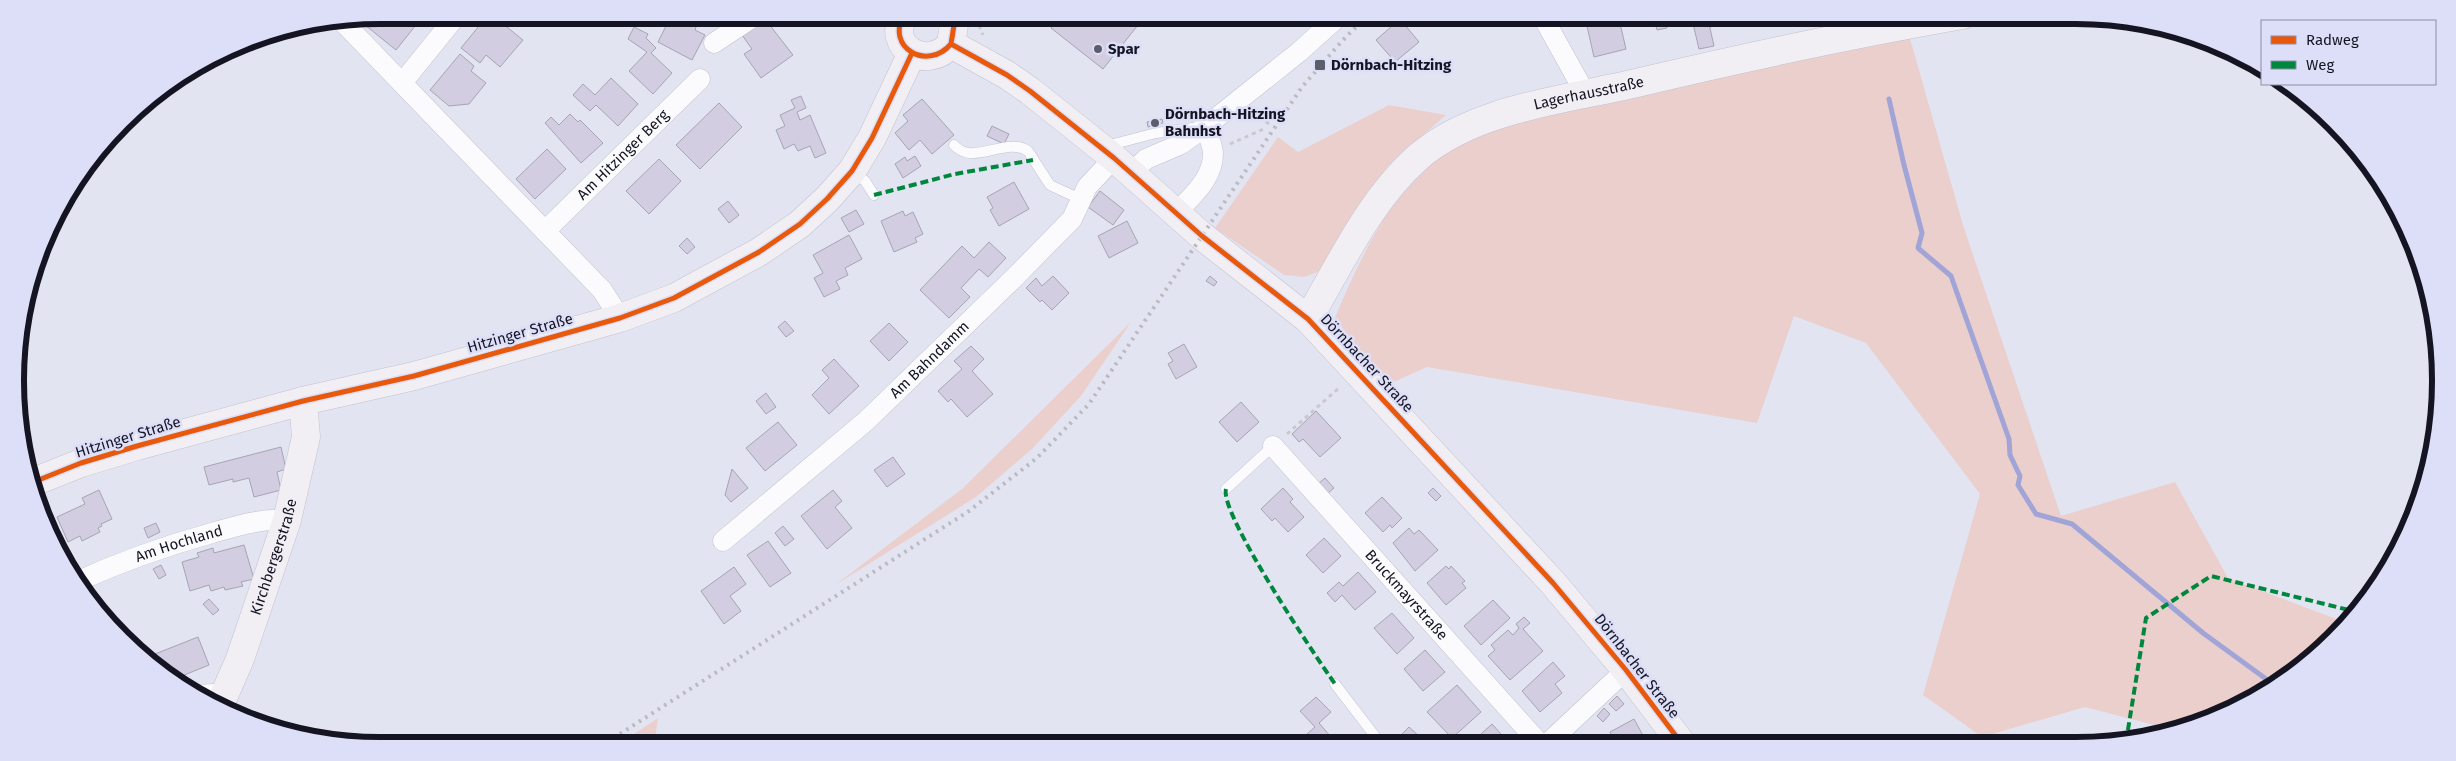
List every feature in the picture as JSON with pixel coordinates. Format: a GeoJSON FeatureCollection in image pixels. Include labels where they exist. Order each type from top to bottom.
{"type":"FeatureCollection","features":[{"type":"Feature","properties":{"kind":"street"},"geometry":{"type":"LineString","coordinates":[[402,83],[450,24]]}},
{"type":"Feature","properties":{"kind":"street"},"geometry":{"type":"LineString","coordinates":[[714,43],[742,24]]}},
{"type":"Feature","properties":{"kind":"street"},"geometry":{"type":"LineString","coordinates":[[900,24],[902,41],[912,53],[924,57],[936,56],[955,25]]}},
{"type":"Feature","properties":{"kind":"street","name":"Am Bahndamm"},"geometry":{"type":"LineString","coordinates":[[723,541],[866,421],[930,361],[1060,233],[1074,215],[1080,199],[1095,176],[1115,159],[1152,155],[1181,144],[1206,127],[1322,24]]}},
{"type":"Feature","properties":{"kind":"street"},"geometry":{"type":"LineString","coordinates":[[1547,24],[1580,84],[1583,95]]}},
{"type":"Feature","properties":{"kind":"street","name":"Lagerhausstraße"},"geometry":{"type":"LineString","coordinates":[[1308,319],[1374,208],[1388,189],[1417,158],[1444,138],[1486,120],[1870,24]]}},
{"type":"Feature","properties":{"kind":"street","name":"Dörnbacher Straße"},"geometry":{"type":"LineString","coordinates":[[955,25],[1007,75],[1115,159],[1175,214],[1308,319],[1358,370],[1528,554],[1626,670],[1677,737]]}},
{"type":"Feature","properties":{"kind":"street"},"geometry":{"type":"LineString","coordinates":[[347,26],[602,290],[620,318]]}},
{"type":"Feature","properties":{"kind":"street","name":"Hitzinger Straße"},"geometry":{"type":"LineString","coordinates":[[38,480],[137,446],[303,401],[414,376],[620,318],[674,298],[759,252],[800,224],[827,200],[852,171],[872,138],[912,53]]}},
{"type":"Feature","properties":{"kind":"street","name":"Am Hitzinger Berg"},"geometry":{"type":"LineString","coordinates":[[545,231],[700,79]]}},
{"type":"Feature","properties":{"kind":"street"},"geometry":{"type":"LineString","coordinates":[[1175,214],[1200,187],[1207,176],[1213,152],[1206,127]]}},
{"type":"Feature","properties":{"kind":"street","name":"Kirchbergerstraße"},"geometry":{"type":"LineString","coordinates":[[223,700],[265,590],[287,520],[306,437],[303,401]]}},
{"type":"Feature","properties":{"kind":"street","name":"Bruckmayrstraße"},"geometry":{"type":"LineString","coordinates":[[1273,446],[1534,737]]}},
{"type":"Feature","properties":{"kind":"street","name":"Am Hochland"},"geometry":{"type":"LineString","coordinates":[[84,579],[123,561],[173,544],[250,523],[273,519],[287,520]]}},
{"type":"Feature","properties":{"kind":"street"},"geometry":{"type":"LineString","coordinates":[[1554,737],[1626,670]]}},
{"type":"Feature","properties":{"kind":"lane"},"geometry":{"type":"LineString","coordinates":[[1115,159],[1179,129],[1206,127]]}},
{"type":"Feature","properties":{"kind":"lane"},"geometry":{"type":"LineString","coordinates":[[954,145],[959,151],[966,153],[1011,146],[1024,148],[1050,184],[1060,191],[1080,199]]}},
{"type":"Feature","properties":{"kind":"lane"},"geometry":{"type":"LineString","coordinates":[[852,171],[865,181],[874,195]]}},
{"type":"Feature","properties":{"kind":"lane"},"geometry":{"type":"LineString","coordinates":[[1226,489],[1273,446]]}},
{"type":"Feature","properties":{"kind":"lane"},"geometry":{"type":"LineString","coordinates":[[1335,684],[1376,737]]}},
{"type":"Feature","properties":{"kind":"path"},"geometry":{"type":"LineString","coordinates":[[1213,152],[1266,128]]}},
{"type":"Feature","properties":{"kind":"path"},"geometry":{"type":"LineString","coordinates":[[1273,446],[1358,370]]}},
{"type":"Feature","properties":{"kind":"shaded area"},"geometry":{"type":"Polygon","coordinates":[[[1909,35],[1963,225],[2061,516],[2175,482],[2228,578],[2340,620],[2311,649],[2274,677],[2233,700],[2190,718],[2160,727],[2085,707],[1982,737],[1923,695],[1980,494],[1866,343],[1794,316],[1757,423],[1427,367],[1387,385],[1335,318],[1357,268],[1386,215],[1423,168],[1444,150],[1466,137],[1517,120],[1909,35]]]}},
{"type":"Feature","properties":{"kind":"shaded area"},"geometry":{"type":"Polygon","coordinates":[[[1389,105],[1446,115],[1388,166],[1318,272],[1304,277],[1284,275],[1215,228],[1278,137],[1298,152],[1389,105]]]}},
{"type":"Feature","properties":{"kind":"shaded area"},"geometry":{"type":"Polygon","coordinates":[[[1131,322],[1081,396],[1032,449],[976,497],[835,585],[962,489],[1131,322]]]}},
{"type":"Feature","properties":{"kind":"shaded area"},"geometry":{"type":"Polygon","coordinates":[[[658,718],[655,737],[630,737],[658,718]]]}},
{"type":"Feature","properties":{"kind":"building"},"geometry":{"type":"Polygon","coordinates":[[[415,24],[416,25],[396,50],[365,25],[415,24]]]}},
{"type":"Feature","properties":{"kind":"building"},"geometry":{"type":"Polygon","coordinates":[[[481,24],[503,24],[523,40],[500,67],[486,55],[480,63],[461,48],[481,24]]]}},
{"type":"Feature","properties":{"kind":"building"},"geometry":{"type":"Polygon","coordinates":[[[667,24],[690,24],[696,27],[695,30],[705,35],[692,60],[658,42],[667,24]]]}},
{"type":"Feature","properties":{"kind":"building"},"geometry":{"type":"Polygon","coordinates":[[[758,24],[769,24],[793,55],[761,78],[744,54],[752,49],[742,35],[758,24]]]}},
{"type":"Feature","properties":{"kind":"building","name":"Spar"},"geometry":{"type":"Polygon","coordinates":[[[1054,24],[1139,24],[1103,69],[1051,28],[1054,24]]]}},
{"type":"Feature","properties":{"kind":"building"},"geometry":{"type":"Polygon","coordinates":[[[1394,24],[1404,24],[1419,42],[1395,62],[1376,40],[1394,24]]]}},
{"type":"Feature","properties":{"kind":"building"},"geometry":{"type":"Polygon","coordinates":[[[1620,24],[1626,49],[1594,57],[1587,26],[1620,24]]]}},
{"type":"Feature","properties":{"kind":"building"},"geometry":{"type":"Polygon","coordinates":[[[1655,24],[1666,24],[1667,28],[1657,30],[1655,24]]]}},
{"type":"Feature","properties":{"kind":"building"},"geometry":{"type":"Polygon","coordinates":[[[1693,24],[1709,24],[1714,46],[1699,49],[1693,24]]]}},
{"type":"Feature","properties":{"kind":"building"},"geometry":{"type":"Polygon","coordinates":[[[1709,24],[1723,24],[1710,27],[1709,24]]]}},
{"type":"Feature","properties":{"kind":"building"},"geometry":{"type":"Polygon","coordinates":[[[634,27],[648,34],[646,38],[656,48],[651,53],[672,73],[653,94],[629,71],[647,52],[628,39],[634,27]]]}},
{"type":"Feature","properties":{"kind":"building"},"geometry":{"type":"Polygon","coordinates":[[[460,54],[474,66],[471,71],[486,83],[469,104],[449,106],[430,90],[460,54]]]}},
{"type":"Feature","properties":{"kind":"building"},"geometry":{"type":"Polygon","coordinates":[[[611,78],[638,104],[618,126],[596,105],[590,111],[573,95],[583,84],[595,95],[611,78]]]}},
{"type":"Feature","properties":{"kind":"building"},"geometry":{"type":"Polygon","coordinates":[[[801,96],[806,108],[797,112],[800,120],[810,115],[826,153],[815,158],[810,146],[798,151],[794,144],[784,149],[776,130],[785,126],[780,115],[795,108],[791,100],[801,96]]]}},
{"type":"Feature","properties":{"kind":"building"},"geometry":{"type":"Polygon","coordinates":[[[922,99],[954,135],[932,154],[920,140],[909,150],[895,133],[908,121],[903,115],[922,99]]]}},
{"type":"Feature","properties":{"kind":"building"},"geometry":{"type":"Polygon","coordinates":[[[719,103],[742,127],[700,169],[676,145],[719,103]]]}},
{"type":"Feature","properties":{"kind":"building"},"geometry":{"type":"Polygon","coordinates":[[[570,114],[578,122],[580,120],[603,143],[581,163],[545,123],[551,117],[559,125],[570,114]]]}},
{"type":"Feature","properties":{"kind":"building","name":"Dörnbach-Hitzing Bahnhst"},"geometry":{"type":"Polygon","coordinates":[[[1162,119],[1163,123],[1148,127],[1147,122],[1162,119]]]}},
{"type":"Feature","properties":{"kind":"building"},"geometry":{"type":"Polygon","coordinates":[[[992,126],[1009,134],[1004,144],[987,136],[992,126]]]}},
{"type":"Feature","properties":{"kind":"building"},"geometry":{"type":"Polygon","coordinates":[[[547,149],[566,169],[535,199],[516,179],[547,149]]]}},
{"type":"Feature","properties":{"kind":"building"},"geometry":{"type":"Polygon","coordinates":[[[915,156],[921,166],[903,178],[895,164],[905,157],[907,161],[915,156]]]}},
{"type":"Feature","properties":{"kind":"building"},"geometry":{"type":"Polygon","coordinates":[[[659,159],[681,181],[649,214],[626,191],[659,159]]]}},
{"type":"Feature","properties":{"kind":"building"},"geometry":{"type":"Polygon","coordinates":[[[1014,182],[1029,209],[999,226],[990,210],[993,208],[987,197],[1014,182]]]}},
{"type":"Feature","properties":{"kind":"building"},"geometry":{"type":"Polygon","coordinates":[[[1100,191],[1124,210],[1113,225],[1088,207],[1100,191]]]}},
{"type":"Feature","properties":{"kind":"building"},"geometry":{"type":"Polygon","coordinates":[[[728,201],[739,215],[729,223],[718,209],[728,201]]]}},
{"type":"Feature","properties":{"kind":"building"},"geometry":{"type":"Polygon","coordinates":[[[856,210],[864,224],[849,232],[841,218],[856,210]]]}},
{"type":"Feature","properties":{"kind":"building"},"geometry":{"type":"Polygon","coordinates":[[[903,211],[905,216],[913,212],[923,234],[915,238],[917,242],[894,252],[881,221],[903,211]]]}},
{"type":"Feature","properties":{"kind":"building"},"geometry":{"type":"Polygon","coordinates":[[[1127,221],[1138,243],[1109,258],[1098,236],[1127,221]]]}},
{"type":"Feature","properties":{"kind":"building"},"geometry":{"type":"Polygon","coordinates":[[[849,235],[862,259],[845,268],[848,275],[836,281],[840,289],[824,297],[814,278],[823,273],[813,255],[849,235]]]}},
{"type":"Feature","properties":{"kind":"building"},"geometry":{"type":"Polygon","coordinates":[[[687,238],[695,247],[687,254],[679,246],[687,238]]]}},
{"type":"Feature","properties":{"kind":"building"},"geometry":{"type":"Polygon","coordinates":[[[989,242],[1006,258],[988,277],[979,269],[961,288],[970,297],[949,318],[920,290],[962,246],[974,258],[989,242]]]}},
{"type":"Feature","properties":{"kind":"building"},"geometry":{"type":"Polygon","coordinates":[[[1053,276],[1069,293],[1052,310],[1042,300],[1040,302],[1026,288],[1036,278],[1042,286],[1053,276]]]}},
{"type":"Feature","properties":{"kind":"building"},"geometry":{"type":"Polygon","coordinates":[[[1210,276],[1217,282],[1214,286],[1206,281],[1210,276]]]}},
{"type":"Feature","properties":{"kind":"building"},"geometry":{"type":"Polygon","coordinates":[[[785,321],[794,331],[786,337],[778,327],[785,321]]]}},
{"type":"Feature","properties":{"kind":"building"},"geometry":{"type":"Polygon","coordinates":[[[889,323],[908,342],[889,361],[870,341],[889,323]]]}},
{"type":"Feature","properties":{"kind":"building"},"geometry":{"type":"Polygon","coordinates":[[[1184,344],[1197,367],[1176,379],[1168,364],[1173,361],[1168,353],[1184,344]]]}},
{"type":"Feature","properties":{"kind":"building"},"geometry":{"type":"Polygon","coordinates":[[[971,346],[984,359],[972,371],[993,394],[967,417],[951,399],[948,402],[938,391],[962,369],[954,361],[971,346]]]}},
{"type":"Feature","properties":{"kind":"building"},"geometry":{"type":"Polygon","coordinates":[[[834,359],[859,386],[829,414],[812,395],[829,378],[822,370],[834,359]]]}},
{"type":"Feature","properties":{"kind":"building"},"geometry":{"type":"Polygon","coordinates":[[[766,393],[776,407],[766,414],[756,401],[766,393]]]}},
{"type":"Feature","properties":{"kind":"building"},"geometry":{"type":"Polygon","coordinates":[[[1241,402],[1259,422],[1237,442],[1219,422],[1241,402]]]}},
{"type":"Feature","properties":{"kind":"building"},"geometry":{"type":"Polygon","coordinates":[[[1316,411],[1341,438],[1320,457],[1303,439],[1299,442],[1292,434],[1316,411]]]}},
{"type":"Feature","properties":{"kind":"building"},"geometry":{"type":"Polygon","coordinates":[[[778,422],[797,445],[765,471],[746,448],[778,422]]]}},
{"type":"Feature","properties":{"kind":"building"},"geometry":{"type":"Polygon","coordinates":[[[281,447],[286,469],[277,472],[281,490],[254,497],[249,478],[233,482],[233,479],[209,485],[204,467],[281,447]]]}},
{"type":"Feature","properties":{"kind":"building"},"geometry":{"type":"Polygon","coordinates":[[[893,457],[905,474],[887,487],[874,470],[893,457]]]}},
{"type":"Feature","properties":{"kind":"building"},"geometry":{"type":"Polygon","coordinates":[[[732,469],[748,488],[731,502],[725,495],[732,469]]]}},
{"type":"Feature","properties":{"kind":"building"},"geometry":{"type":"Polygon","coordinates":[[[1325,478],[1334,488],[1328,493],[1319,483],[1325,478]]]}},
{"type":"Feature","properties":{"kind":"building"},"geometry":{"type":"Polygon","coordinates":[[[1283,488],[1293,499],[1290,502],[1304,517],[1288,532],[1275,518],[1272,521],[1261,509],[1283,488]]]}},
{"type":"Feature","properties":{"kind":"building"},"geometry":{"type":"Polygon","coordinates":[[[1433,488],[1441,496],[1436,501],[1428,493],[1433,488]]]}},
{"type":"Feature","properties":{"kind":"building"},"geometry":{"type":"Polygon","coordinates":[[[99,490],[112,519],[101,524],[102,526],[98,528],[100,532],[82,541],[80,536],[68,542],[57,517],[85,504],[82,498],[99,490]]]}},
{"type":"Feature","properties":{"kind":"building"},"geometry":{"type":"Polygon","coordinates":[[[833,490],[842,501],[835,507],[852,528],[827,549],[801,516],[833,490]]]}},
{"type":"Feature","properties":{"kind":"building"},"geometry":{"type":"Polygon","coordinates":[[[1382,497],[1402,518],[1392,528],[1390,525],[1383,532],[1365,513],[1382,497]]]}},
{"type":"Feature","properties":{"kind":"building"},"geometry":{"type":"Polygon","coordinates":[[[156,523],[160,532],[148,538],[144,528],[156,523]]]}},
{"type":"Feature","properties":{"kind":"building"},"geometry":{"type":"Polygon","coordinates":[[[783,526],[794,539],[785,546],[775,533],[783,526]]]}},
{"type":"Feature","properties":{"kind":"building"},"geometry":{"type":"Polygon","coordinates":[[[1409,528],[1414,534],[1419,530],[1438,550],[1415,571],[1393,543],[1409,528]]]}},
{"type":"Feature","properties":{"kind":"building"},"geometry":{"type":"Polygon","coordinates":[[[1324,538],[1341,556],[1323,573],[1306,555],[1324,538]]]}},
{"type":"Feature","properties":{"kind":"building"},"geometry":{"type":"Polygon","coordinates":[[[768,541],[791,573],[770,587],[747,555],[768,541]]]}},
{"type":"Feature","properties":{"kind":"building"},"geometry":{"type":"Polygon","coordinates":[[[244,545],[254,579],[241,582],[243,586],[225,590],[224,587],[211,591],[209,585],[190,591],[182,562],[199,557],[197,553],[213,548],[214,553],[244,545]]]}},
{"type":"Feature","properties":{"kind":"building"},"geometry":{"type":"Polygon","coordinates":[[[161,565],[166,575],[159,579],[153,569],[161,565]]]}},
{"type":"Feature","properties":{"kind":"building"},"geometry":{"type":"Polygon","coordinates":[[[1446,566],[1449,569],[1451,566],[1465,581],[1462,583],[1466,588],[1446,605],[1427,583],[1446,566]]]}},
{"type":"Feature","properties":{"kind":"building"},"geometry":{"type":"Polygon","coordinates":[[[734,567],[746,584],[730,596],[741,611],[724,624],[701,591],[734,567]]]}},
{"type":"Feature","properties":{"kind":"building"},"geometry":{"type":"Polygon","coordinates":[[[1358,572],[1376,592],[1355,610],[1342,595],[1335,602],[1327,593],[1339,582],[1343,586],[1358,572]]]}},
{"type":"Feature","properties":{"kind":"building"},"geometry":{"type":"Polygon","coordinates":[[[209,599],[219,610],[213,615],[203,604],[209,599]]]}},
{"type":"Feature","properties":{"kind":"building"},"geometry":{"type":"Polygon","coordinates":[[[1493,600],[1510,618],[1481,645],[1464,626],[1493,600]]]}},
{"type":"Feature","properties":{"kind":"building"},"geometry":{"type":"Polygon","coordinates":[[[1392,613],[1414,638],[1397,654],[1374,628],[1392,613]]]}},
{"type":"Feature","properties":{"kind":"building"},"geometry":{"type":"Polygon","coordinates":[[[1524,617],[1530,623],[1523,629],[1543,651],[1510,680],[1488,656],[1495,650],[1491,645],[1508,630],[1513,635],[1519,628],[1516,624],[1524,617]]]}},
{"type":"Feature","properties":{"kind":"building"},"geometry":{"type":"Polygon","coordinates":[[[198,637],[209,665],[181,676],[157,659],[155,654],[198,637]]]}},
{"type":"Feature","properties":{"kind":"building"},"geometry":{"type":"Polygon","coordinates":[[[1425,650],[1445,672],[1423,691],[1404,669],[1425,650]]]}},
{"type":"Feature","properties":{"kind":"building"},"geometry":{"type":"Polygon","coordinates":[[[1553,662],[1565,676],[1555,684],[1562,693],[1540,712],[1522,691],[1553,662]]]}},
{"type":"Feature","properties":{"kind":"building"},"geometry":{"type":"Polygon","coordinates":[[[1457,685],[1481,712],[1451,737],[1427,712],[1457,685]]]}},
{"type":"Feature","properties":{"kind":"building"},"geometry":{"type":"Polygon","coordinates":[[[1617,696],[1624,704],[1616,711],[1609,704],[1617,696]]]}},
{"type":"Feature","properties":{"kind":"building"},"geometry":{"type":"Polygon","coordinates":[[[1316,697],[1331,712],[1319,723],[1331,737],[1304,737],[1315,727],[1300,711],[1316,697]]]}},
{"type":"Feature","properties":{"kind":"building"},"geometry":{"type":"Polygon","coordinates":[[[1604,708],[1610,714],[1603,722],[1597,716],[1604,708]]]}},
{"type":"Feature","properties":{"kind":"building"},"geometry":{"type":"Polygon","coordinates":[[[1634,719],[1644,737],[1612,737],[1610,732],[1634,719]]]}},
{"type":"Feature","properties":{"kind":"building"},"geometry":{"type":"Polygon","coordinates":[[[1492,724],[1504,737],[1478,737],[1492,724]]]}},
{"type":"Feature","properties":{"kind":"building"},"geometry":{"type":"Polygon","coordinates":[[[1409,727],[1420,737],[1399,737],[1409,727]]]}},
{"type":"Feature","properties":{"kind":"waterway"},"geometry":{"type":"LineString","coordinates":[[1889,99],[1922,233],[1918,248],[1951,276],[2009,439],[2010,455],[2020,476],[2018,485],[2036,514],[2072,524],[2203,633],[2268,680]]}},
{"type":"Feature","properties":{"kind":"railway"},"geometry":{"type":"LineString","coordinates":[[615,737],[969,511],[1037,458],[1089,404],[1302,87],[1359,24]]}},
{"type":"Feature","properties":{"kind":"marked path"},"geometry":{"type":"LineString","coordinates":[[874,195],[955,174],[1033,160]]}},
{"type":"Feature","properties":{"kind":"marked path"},"geometry":{"type":"LineString","coordinates":[[1226,489],[1228,503],[1237,526],[1252,554],[1290,617],[1335,684]]}},
{"type":"Feature","properties":{"kind":"marked path"},"geometry":{"type":"LineString","coordinates":[[2127,733],[2146,618],[2211,576],[2349,610]]}},
{"type":"Feature","properties":{"kind":"cycle path"},"geometry":{"type":"LineString","coordinates":[[901,24],[900,37],[904,46],[911,52],[921,56],[931,56],[941,52],[951,44],[954,24]]}},
{"type":"Feature","properties":{"kind":"cycle path"},"geometry":{"type":"LineString","coordinates":[[951,44],[1007,75],[1030,91],[1114,158],[1202,236],[1308,319],[1553,583],[1626,670],[1677,737]]}},
{"type":"Feature","properties":{"kind":"cycle path"},"geometry":{"type":"LineString","coordinates":[[38,480],[81,463],[137,446],[303,401],[414,376],[620,318],[674,298],[759,252],[800,224],[827,199],[852,171],[872,138],[912,53]]}},
{"type":"Feature","properties":{"kind":"place","name":"Spar"},"geometry":{"type":"Point","coordinates":[1098,49]}},
{"type":"Feature","properties":{"kind":"place","name":"Dörnbach-Hitzing"},"geometry":{"type":"Point","coordinates":[1320,65]}},
{"type":"Feature","properties":{"kind":"place","name":"Dörnbach-Hitzing Bahnhst"},"geometry":{"type":"Point","coordinates":[1155,123]}}]}
